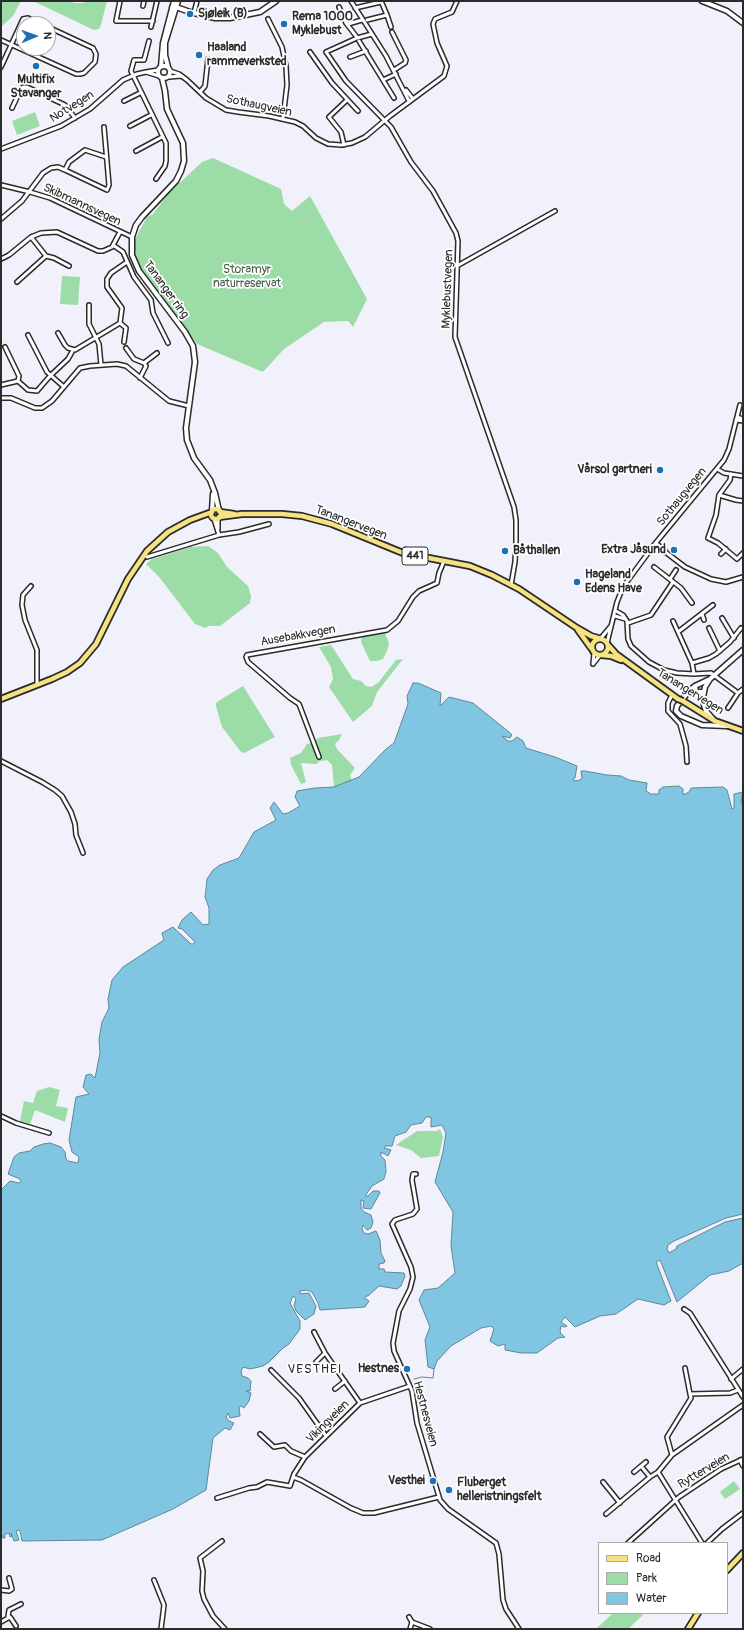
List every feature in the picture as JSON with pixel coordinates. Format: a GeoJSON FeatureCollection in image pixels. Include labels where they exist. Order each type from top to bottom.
{"type":"FeatureCollection","features":[{"type":"Feature","properties":{"kind":"main road"},"geometry":{"type":"LineString","coordinates":[[174,1],[174,9],[165,43],[165,55],[169,69],[160,69],[163,43],[174,9],[178,1]]}},
{"type":"Feature","properties":{"kind":"main road"},"geometry":{"type":"LineString","coordinates":[[174,9],[215,18],[238,17],[266,9],[276,1]]}},
{"type":"Feature","properties":{"kind":"main road"},"geometry":{"type":"LineString","coordinates":[[702,1],[727,12],[743,23]]}},
{"type":"Feature","properties":{"kind":"main road","name":"Tananger ring"},"geometry":{"type":"LineString","coordinates":[[160,69],[160,77],[165,91],[167,108],[183,143],[185,156],[183,167],[179,176],[172,186],[142,217],[136,226],[132,237],[132,255],[139,271],[185,332],[193,346],[195,362],[186,428],[187,440],[194,458],[206,474],[213,488],[217,516]]}},
{"type":"Feature","properties":{"kind":"main road","name":"Tananger ring"},"geometry":{"type":"LineString","coordinates":[[165,91],[169,69]]}},
{"type":"Feature","properties":{"kind":"main road"},"geometry":{"type":"LineString","coordinates":[[160,77],[168,77]]}},
{"type":"Feature","properties":{"kind":"main road"},"geometry":{"type":"LineString","coordinates":[[213,488],[214,498],[212,511],[217,516]]}},
{"type":"Feature","properties":{"kind":"main road","name":"441"},"geometry":{"type":"LineString","coordinates":[[212,511],[215,509],[217,516]]}},
{"type":"Feature","properties":{"kind":"main road","name":"Tanangervegen"},"geometry":{"type":"LineString","coordinates":[[1,699],[67,672],[86,657],[96,644],[128,579],[141,559],[161,537],[212,511]]}},
{"type":"Feature","properties":{"kind":"main road","name":"Tanangervegen"},"geometry":{"type":"LineString","coordinates":[[185,524],[201,518],[242,514],[289,515],[314,519],[403,553],[474,568],[511,585],[540,602],[577,628],[591,636],[599,638]]}},
{"type":"Feature","properties":{"kind":"main road","name":"Tanangervegen"},"geometry":{"type":"LineString","coordinates":[[577,628],[592,650]]}},
{"type":"Feature","properties":{"kind":"main road"},"geometry":{"type":"LineString","coordinates":[[592,650],[592,643],[599,638]]}},
{"type":"Feature","properties":{"kind":"main road","name":"441"},"geometry":{"type":"LineString","coordinates":[[599,638],[608,644]]}},
{"type":"Feature","properties":{"kind":"main road"},"geometry":{"type":"LineString","coordinates":[[601,655],[608,650],[608,644]]}},
{"type":"Feature","properties":{"kind":"main road","name":"Tanangervegen"},"geometry":{"type":"LineString","coordinates":[[608,644],[616,654],[680,700],[715,721],[743,732]]}},
{"type":"Feature","properties":{"kind":"main road","name":"441"},"geometry":{"type":"LineString","coordinates":[[592,650],[601,655]]}},
{"type":"Feature","properties":{"kind":"main road"},"geometry":{"type":"LineString","coordinates":[[726,726],[702,725],[676,713],[676,708],[686,694],[695,686],[710,680],[743,650]]}},
{"type":"Feature","properties":{"kind":"main road","name":"Tanangervegen"},"geometry":{"type":"LineString","coordinates":[[601,655],[616,658],[630,664]]}},
{"type":"Feature","properties":{"kind":"main road"},"geometry":{"type":"LineString","coordinates":[[710,680],[704,692],[703,700],[705,708],[715,721]]}},
{"type":"Feature","properties":{"kind":"main road"},"geometry":{"type":"LineString","coordinates":[[695,686],[696,692],[704,692]]}},
{"type":"Feature","properties":{"kind":"main road"},"geometry":{"type":"LineString","coordinates":[[728,1569],[743,1553]]}},
{"type":"Feature","properties":{"kind":"main road"},"geometry":{"type":"LineString","coordinates":[[688,1629],[697,1614]]}},
{"type":"Feature","properties":{"kind":"street"},"geometry":{"type":"LineString","coordinates":[[120,1],[116,21],[153,21]]}},
{"type":"Feature","properties":{"kind":"street"},"geometry":{"type":"LineString","coordinates":[[143,6],[144,1]]}},
{"type":"Feature","properties":{"kind":"street"},"geometry":{"type":"LineString","coordinates":[[152,26],[157,1]]}},
{"type":"Feature","properties":{"kind":"street"},"geometry":{"type":"LineString","coordinates":[[192,13],[197,1]]}},
{"type":"Feature","properties":{"kind":"street"},"geometry":{"type":"LineString","coordinates":[[351,1],[411,100]]}},
{"type":"Feature","properties":{"kind":"street"},"geometry":{"type":"LineString","coordinates":[[355,8],[381,1],[388,15],[391,27]]}},
{"type":"Feature","properties":{"kind":"street","name":"Sothaugveien"},"geometry":{"type":"LineString","coordinates":[[169,69],[182,76],[212,103],[226,110],[283,118],[299,124],[316,138],[328,144],[344,145],[359,141],[446,74],[446,63],[437,43],[433,24],[435,19],[452,12],[457,1]]}},
{"type":"Feature","properties":{"kind":"street"},"geometry":{"type":"LineString","coordinates":[[339,7],[356,36]]}},
{"type":"Feature","properties":{"kind":"street"},"geometry":{"type":"LineString","coordinates":[[367,20],[388,15]]}},
{"type":"Feature","properties":{"kind":"street"},"geometry":{"type":"LineString","coordinates":[[268,19],[282,47],[286,66],[287,85],[283,118]]}},
{"type":"Feature","properties":{"kind":"street"},"geometry":{"type":"LineString","coordinates":[[348,24],[362,20]]}},
{"type":"Feature","properties":{"kind":"street"},"geometry":{"type":"LineString","coordinates":[[36,56],[76,74],[84,72],[94,62],[96,54],[92,48],[56,31]]}},
{"type":"Feature","properties":{"kind":"street"},"geometry":{"type":"LineString","coordinates":[[392,32],[406,60],[405,64],[394,70]]}},
{"type":"Feature","properties":{"kind":"street"},"geometry":{"type":"LineString","coordinates":[[1,67],[16,34]]}},
{"type":"Feature","properties":{"kind":"street","name":"Myklebustvegen"},"geometry":{"type":"LineString","coordinates":[[372,34],[358,38],[326,52],[346,81],[391,126],[411,162],[433,191],[453,226],[458,241],[455,337],[514,507],[516,520],[516,541],[515,562],[511,585]]}},
{"type":"Feature","properties":{"kind":"street"},"geometry":{"type":"LineString","coordinates":[[1,40],[16,47]]}},
{"type":"Feature","properties":{"kind":"street"},"geometry":{"type":"LineString","coordinates":[[149,41],[144,60],[134,60],[132,62],[131,71],[140,93],[166,143],[167,156],[165,166],[156,179]]}},
{"type":"Feature","properties":{"kind":"street"},"geometry":{"type":"LineString","coordinates":[[359,41],[394,98]]}},
{"type":"Feature","properties":{"kind":"street"},"geometry":{"type":"LineString","coordinates":[[350,57],[366,51]]}},
{"type":"Feature","properties":{"kind":"street"},"geometry":{"type":"LineString","coordinates":[[310,52],[332,83],[358,112]]}},
{"type":"Feature","properties":{"kind":"street"},"geometry":{"type":"LineString","coordinates":[[200,92],[205,86],[208,59]]}},
{"type":"Feature","properties":{"kind":"street","name":"Notvegen"},"geometry":{"type":"LineString","coordinates":[[1,149],[46,133],[75,118],[99,102],[123,80],[132,76],[160,69]]}},
{"type":"Feature","properties":{"kind":"street"},"geometry":{"type":"LineString","coordinates":[[146,72],[160,77]]}},
{"type":"Feature","properties":{"kind":"street"},"geometry":{"type":"LineString","coordinates":[[383,80],[396,74]]}},
{"type":"Feature","properties":{"kind":"street"},"geometry":{"type":"LineString","coordinates":[[168,77],[182,76]]}},
{"type":"Feature","properties":{"kind":"street"},"geometry":{"type":"LineString","coordinates":[[12,108],[21,89],[23,87],[27,87],[65,105],[75,118]]}},
{"type":"Feature","properties":{"kind":"street"},"geometry":{"type":"LineString","coordinates":[[124,101],[140,93]]}},
{"type":"Feature","properties":{"kind":"street"},"geometry":{"type":"LineString","coordinates":[[344,145],[341,132],[329,117],[347,100]]}},
{"type":"Feature","properties":{"kind":"street"},"geometry":{"type":"LineString","coordinates":[[279,118],[284,107]]}},
{"type":"Feature","properties":{"kind":"street"},"geometry":{"type":"LineString","coordinates":[[130,126],[151,115]]}},
{"type":"Feature","properties":{"kind":"street"},"geometry":{"type":"LineString","coordinates":[[1,219],[22,201],[47,169],[54,167],[65,170],[107,190],[109,185],[104,127]]}},
{"type":"Feature","properties":{"kind":"street"},"geometry":{"type":"LineString","coordinates":[[136,150],[162,137]]}},
{"type":"Feature","properties":{"kind":"street"},"geometry":{"type":"LineString","coordinates":[[65,170],[69,162],[85,150],[106,157]]}},
{"type":"Feature","properties":{"kind":"street","name":"Skibmannsvegen"},"geometry":{"type":"LineString","coordinates":[[1,185],[30,192],[60,203],[132,237]]}},
{"type":"Feature","properties":{"kind":"street"},"geometry":{"type":"LineString","coordinates":[[457,266],[555,211]]}},
{"type":"Feature","properties":{"kind":"street"},"geometry":{"type":"LineString","coordinates":[[1,259],[31,237],[41,233],[57,232],[100,251],[109,250],[120,232]]}},
{"type":"Feature","properties":{"kind":"street"},"geometry":{"type":"LineString","coordinates":[[31,237],[46,256],[54,258],[69,266]]}},
{"type":"Feature","properties":{"kind":"street"},"geometry":{"type":"LineString","coordinates":[[113,245],[123,252],[134,277],[151,300],[154,313],[168,343]]}},
{"type":"Feature","properties":{"kind":"street"},"geometry":{"type":"LineString","coordinates":[[17,282],[46,256]]}},
{"type":"Feature","properties":{"kind":"street"},"geometry":{"type":"LineString","coordinates":[[120,323],[122,308],[107,287],[106,279],[111,273],[127,262]]}},
{"type":"Feature","properties":{"kind":"street"},"geometry":{"type":"LineString","coordinates":[[89,305],[88,324],[99,344],[101,365]]}},
{"type":"Feature","properties":{"kind":"street"},"geometry":{"type":"LineString","coordinates":[[58,333],[65,345],[72,349],[78,348],[120,323]]}},
{"type":"Feature","properties":{"kind":"street"},"geometry":{"type":"LineString","coordinates":[[120,323],[126,328],[124,342]]}},
{"type":"Feature","properties":{"kind":"street"},"geometry":{"type":"LineString","coordinates":[[28,335],[50,376],[64,387]]}},
{"type":"Feature","properties":{"kind":"street"},"geometry":{"type":"LineString","coordinates":[[5,347],[18,373],[18,381],[28,390],[34,391],[37,391],[68,359],[72,352]]}},
{"type":"Feature","properties":{"kind":"street"},"geometry":{"type":"LineString","coordinates":[[126,348],[135,360],[144,363]]}},
{"type":"Feature","properties":{"kind":"street"},"geometry":{"type":"LineString","coordinates":[[144,363],[158,353]]}},
{"type":"Feature","properties":{"kind":"street"},"geometry":{"type":"LineString","coordinates":[[5,358],[10,357]]}},
{"type":"Feature","properties":{"kind":"street"},"geometry":{"type":"LineString","coordinates":[[140,378],[145,370],[146,366],[144,363]]}},
{"type":"Feature","properties":{"kind":"street"},"geometry":{"type":"LineString","coordinates":[[1,398],[11,398],[35,408],[42,408],[52,401],[80,368],[101,365],[122,365],[169,401],[189,406]]}},
{"type":"Feature","properties":{"kind":"street"},"geometry":{"type":"LineString","coordinates":[[1,385],[18,381]]}},
{"type":"Feature","properties":{"kind":"street","name":"Sothaugvegen"},"geometry":{"type":"LineString","coordinates":[[608,644],[612,624],[624,587],[655,544],[717,469],[729,449],[740,405]]}},
{"type":"Feature","properties":{"kind":"street"},"geometry":{"type":"LineString","coordinates":[[737,418],[743,420]]}},
{"type":"Feature","properties":{"kind":"street"},"geometry":{"type":"LineString","coordinates":[[717,469],[743,476]]}},
{"type":"Feature","properties":{"kind":"street"},"geometry":{"type":"LineString","coordinates":[[731,474],[730,480],[718,495],[716,515],[708,538],[726,549],[737,559],[743,553]]}},
{"type":"Feature","properties":{"kind":"street"},"geometry":{"type":"LineString","coordinates":[[718,495],[743,501]]}},
{"type":"Feature","properties":{"kind":"street"},"geometry":{"type":"LineString","coordinates":[[217,516],[219,535]]}},
{"type":"Feature","properties":{"kind":"street"},"geometry":{"type":"LineString","coordinates":[[148,556],[219,535],[239,532],[269,524]]}},
{"type":"Feature","properties":{"kind":"street"},"geometry":{"type":"LineString","coordinates":[[655,544],[688,568],[716,581],[730,581],[743,577]]}},
{"type":"Feature","properties":{"kind":"street"},"geometry":{"type":"LineString","coordinates":[[721,554],[726,549]]}},
{"type":"Feature","properties":{"kind":"street","name":"Ausebakkvegen"},"geometry":{"type":"LineString","coordinates":[[319,757],[299,704],[248,662],[246,657],[247,655],[387,630],[398,621],[413,597],[419,591],[437,583],[444,561]]}},
{"type":"Feature","properties":{"kind":"street"},"geometry":{"type":"LineString","coordinates":[[654,567],[681,588],[692,603]]}},
{"type":"Feature","properties":{"kind":"street"},"geometry":{"type":"LineString","coordinates":[[670,580],[676,570]]}},
{"type":"Feature","properties":{"kind":"street"},"geometry":{"type":"LineString","coordinates":[[627,622],[651,615],[673,582]]}},
{"type":"Feature","properties":{"kind":"street"},"geometry":{"type":"LineString","coordinates":[[31,586],[23,595],[22,605],[25,620],[37,650],[37,685]]}},
{"type":"Feature","properties":{"kind":"street"},"geometry":{"type":"LineString","coordinates":[[678,632],[713,605]]}},
{"type":"Feature","properties":{"kind":"street"},"geometry":{"type":"LineString","coordinates":[[616,611],[623,615],[627,622],[629,643],[649,662],[671,672],[694,674],[709,673],[738,693]]}},
{"type":"Feature","properties":{"kind":"street"},"geometry":{"type":"LineString","coordinates":[[702,614],[704,620]]}},
{"type":"Feature","properties":{"kind":"street"},"geometry":{"type":"LineString","coordinates":[[615,616],[622,617],[627,622]]}},
{"type":"Feature","properties":{"kind":"street"},"geometry":{"type":"LineString","coordinates":[[722,618],[734,638]]}},
{"type":"Feature","properties":{"kind":"street"},"geometry":{"type":"LineString","coordinates":[[673,621],[692,663],[694,674]]}},
{"type":"Feature","properties":{"kind":"street","name":"Sothaugvegen"},"geometry":{"type":"LineString","coordinates":[[599,638],[612,624]]}},
{"type":"Feature","properties":{"kind":"street"},"geometry":{"type":"LineString","coordinates":[[709,628],[720,651]]}},
{"type":"Feature","properties":{"kind":"street"},"geometry":{"type":"LineString","coordinates":[[692,663],[709,658],[720,651],[734,638],[741,628]]}},
{"type":"Feature","properties":{"kind":"street","name":"Tanangervegen"},"geometry":{"type":"LineString","coordinates":[[592,650],[592,664],[601,655]]}},
{"type":"Feature","properties":{"kind":"street"},"geometry":{"type":"LineString","coordinates":[[728,708],[738,693],[743,689]]}},
{"type":"Feature","properties":{"kind":"street"},"geometry":{"type":"LineString","coordinates":[[672,694],[669,700],[668,708],[670,714],[679,722],[686,746],[688,762]]}},
{"type":"Feature","properties":{"kind":"street"},"geometry":{"type":"LineString","coordinates":[[1,760],[42,782],[62,796],[71,812],[75,824],[76,835],[83,853]]}},
{"type":"Feature","properties":{"kind":"street"},"geometry":{"type":"LineString","coordinates":[[1,1116],[16,1123],[50,1133]]}},
{"type":"Feature","properties":{"kind":"street","name":"Hestnesveien"},"geometry":{"type":"LineString","coordinates":[[416,1174],[413,1174],[412,1180],[417,1209],[413,1214],[393,1221],[392,1224],[411,1267],[413,1277],[410,1289],[398,1311],[393,1343],[394,1352],[413,1395],[417,1423],[439,1497],[448,1509],[496,1543],[499,1554],[502,1600],[506,1610],[519,1629]]}},
{"type":"Feature","properties":{"kind":"street"},"geometry":{"type":"LineString","coordinates":[[684,1309],[690,1313],[743,1397]]}},
{"type":"Feature","properties":{"kind":"street"},"geometry":{"type":"LineString","coordinates":[[314,1332],[325,1353],[360,1403]]}},
{"type":"Feature","properties":{"kind":"street"},"geometry":{"type":"LineString","coordinates":[[316,1362],[325,1353]]}},
{"type":"Feature","properties":{"kind":"street"},"geometry":{"type":"LineString","coordinates":[[672,1455],[667,1437],[691,1398],[685,1368]]}},
{"type":"Feature","properties":{"kind":"street"},"geometry":{"type":"LineString","coordinates":[[731,1379],[743,1369]]}},
{"type":"Feature","properties":{"kind":"street"},"geometry":{"type":"LineString","coordinates":[[271,1370],[299,1398],[326,1436]]}},
{"type":"Feature","properties":{"kind":"street"},"geometry":{"type":"LineString","coordinates":[[335,1390],[345,1381]]}},
{"type":"Feature","properties":{"kind":"street","name":"Vikingveien"},"geometry":{"type":"LineString","coordinates":[[293,1476],[305,1457],[360,1403],[410,1386]]}},
{"type":"Feature","properties":{"kind":"street"},"geometry":{"type":"LineString","coordinates":[[690,1394],[730,1393],[738,1390]]}},
{"type":"Feature","properties":{"kind":"street"},"geometry":{"type":"LineString","coordinates":[[606,1514],[658,1472],[672,1455],[743,1405]]}},
{"type":"Feature","properties":{"kind":"street","name":"Vikingveien"},"geometry":{"type":"LineString","coordinates":[[260,1434],[274,1447],[285,1445],[291,1451],[305,1457]]}},
{"type":"Feature","properties":{"kind":"street"},"geometry":{"type":"LineString","coordinates":[[742,1459],[743,1466]]}},
{"type":"Feature","properties":{"kind":"street","name":"Rytterveien"},"geometry":{"type":"LineString","coordinates":[[627,1542],[673,1503],[675,1499],[721,1469],[742,1459]]}},
{"type":"Feature","properties":{"kind":"street"},"geometry":{"type":"LineString","coordinates":[[634,1472],[646,1462]]}},
{"type":"Feature","properties":{"kind":"street"},"geometry":{"type":"LineString","coordinates":[[641,1466],[650,1477]]}},
{"type":"Feature","properties":{"kind":"street","name":"Rytterveien"},"geometry":{"type":"LineString","coordinates":[[658,1472],[675,1499]]}},
{"type":"Feature","properties":{"kind":"street"},"geometry":{"type":"LineString","coordinates":[[217,1498],[249,1488],[258,1487],[267,1482],[290,1486],[293,1476],[363,1513],[374,1513],[439,1497]]}},
{"type":"Feature","properties":{"kind":"street"},"geometry":{"type":"LineString","coordinates":[[603,1482],[620,1503]]}},
{"type":"Feature","properties":{"kind":"street"},"geometry":{"type":"LineString","coordinates":[[675,1499],[701,1542]]}},
{"type":"Feature","properties":{"kind":"street"},"geometry":{"type":"LineString","coordinates":[[709,1542],[722,1529],[743,1513]]}},
{"type":"Feature","properties":{"kind":"street"},"geometry":{"type":"LineString","coordinates":[[222,1541],[200,1558],[203,1572],[202,1590],[204,1599],[213,1616],[225,1629]]}},
{"type":"Feature","properties":{"kind":"street"},"geometry":{"type":"LineString","coordinates":[[1,1590],[12,1589],[9,1578]]}},
{"type":"Feature","properties":{"kind":"street"},"geometry":{"type":"LineString","coordinates":[[154,1580],[164,1605],[161,1629]]}},
{"type":"Feature","properties":{"kind":"street"},"geometry":{"type":"LineString","coordinates":[[8,1618],[9,1610],[21,1604]]}},
{"type":"Feature","properties":{"kind":"street"},"geometry":{"type":"LineString","coordinates":[[409,1617],[412,1622],[430,1629]]}},
{"type":"Feature","properties":{"kind":"street"},"geometry":{"type":"LineString","coordinates":[[1,1622],[8,1618],[12,1618],[16,1626]]}},
{"type":"Feature","properties":{"kind":"street"},"geometry":{"type":"LineString","coordinates":[[410,1629],[412,1622]]}},
{"type":"Feature","properties":{"kind":"green space"},"geometry":{"type":"Polygon","coordinates":[[[1,1],[21,1],[13,16],[3,25],[1,25],[1,1]]]}},
{"type":"Feature","properties":{"kind":"green space"},"geometry":{"type":"Polygon","coordinates":[[[33,1],[73,1],[73,3],[84,3],[87,1],[107,1],[101,25],[99,29],[94,30],[33,1]]]}},
{"type":"Feature","properties":{"kind":"green space"},"geometry":{"type":"Polygon","coordinates":[[[35,112],[40,126],[17,135],[12,121],[35,112]]]}},
{"type":"Feature","properties":{"kind":"green space","name":"Storamyr naturreservat"},"geometry":{"type":"Polygon","coordinates":[[[213,158],[281,189],[284,204],[292,211],[310,196],[367,299],[353,327],[348,321],[324,322],[284,349],[263,372],[197,344],[143,271],[136,258],[134,241],[147,217],[153,214],[168,194],[202,162],[213,158]]]}},
{"type":"Feature","properties":{"kind":"green space"},"geometry":{"type":"Polygon","coordinates":[[[62,276],[80,277],[78,305],[60,304],[62,276]]]}},
{"type":"Feature","properties":{"kind":"green space"},"geometry":{"type":"Polygon","coordinates":[[[208,546],[218,553],[227,567],[248,586],[251,596],[250,603],[220,626],[208,626],[206,628],[195,624],[160,578],[146,564],[152,559],[191,547],[208,546]]]}},
{"type":"Feature","properties":{"kind":"green space"},"geometry":{"type":"Polygon","coordinates":[[[385,633],[389,643],[383,659],[370,661],[361,642],[362,636],[385,633]]]}},
{"type":"Feature","properties":{"kind":"green space"},"geometry":{"type":"Polygon","coordinates":[[[331,645],[353,679],[361,681],[366,686],[371,687],[378,683],[396,660],[403,659],[377,692],[372,706],[353,722],[329,687],[333,679],[331,667],[319,647],[331,645]]]}},
{"type":"Feature","properties":{"kind":"green space"},"geometry":{"type":"Polygon","coordinates":[[[243,686],[275,737],[244,753],[241,752],[222,727],[216,706],[216,703],[220,700],[243,686]]]}},
{"type":"Feature","properties":{"kind":"green space"},"geometry":{"type":"Polygon","coordinates":[[[342,734],[335,744],[337,749],[355,768],[350,775],[352,781],[334,787],[332,765],[327,760],[320,761],[316,764],[301,763],[306,782],[301,784],[291,765],[290,758],[301,753],[307,744],[314,743],[318,738],[342,734]]]}},
{"type":"Feature","properties":{"kind":"green space"},"geometry":{"type":"Polygon","coordinates":[[[49,1087],[60,1090],[56,1106],[68,1108],[65,1122],[35,1110],[30,1124],[20,1121],[24,1101],[33,1103],[37,1091],[49,1087]]]}},
{"type":"Feature","properties":{"kind":"green space"},"geometry":{"type":"Polygon","coordinates":[[[440,1129],[443,1137],[439,1156],[421,1158],[411,1150],[396,1145],[417,1131],[437,1131],[440,1129]]]}},
{"type":"Feature","properties":{"kind":"green space"},"geometry":{"type":"Polygon","coordinates":[[[734,1481],[740,1489],[725,1499],[720,1492],[734,1481]]]}},
{"type":"Feature","properties":{"kind":"green space"},"geometry":{"type":"Polygon","coordinates":[[[612,1614],[643,1615],[628,1629],[596,1629],[612,1614]]]}},
{"type":"Feature","properties":{"kind":"water"},"geometry":{"type":"Polygon","coordinates":[[[413,683],[418,683],[441,693],[440,706],[449,697],[473,703],[512,735],[510,738],[502,736],[508,741],[512,741],[517,737],[523,741],[526,748],[577,766],[575,778],[573,779],[574,781],[580,780],[582,778],[581,771],[585,771],[621,776],[629,780],[647,783],[646,791],[651,794],[659,794],[659,790],[663,787],[679,786],[683,789],[683,795],[689,792],[691,788],[723,787],[727,790],[732,809],[734,808],[734,794],[743,792],[741,803],[743,805],[743,1214],[726,1218],[674,1241],[668,1245],[667,1249],[669,1253],[676,1249],[677,1246],[725,1222],[743,1218],[743,1263],[729,1271],[710,1275],[677,1302],[660,1260],[656,1262],[671,1301],[664,1305],[638,1299],[616,1314],[600,1316],[575,1327],[565,1317],[561,1322],[567,1326],[561,1326],[560,1331],[565,1337],[558,1338],[537,1353],[521,1353],[505,1350],[505,1344],[498,1346],[490,1341],[494,1329],[491,1326],[481,1328],[451,1346],[437,1361],[434,1369],[428,1367],[425,1340],[430,1327],[419,1300],[424,1290],[438,1288],[455,1273],[451,1246],[453,1212],[435,1182],[443,1152],[446,1133],[442,1125],[431,1127],[431,1117],[426,1117],[422,1123],[411,1125],[406,1132],[395,1136],[392,1146],[385,1146],[384,1148],[391,1150],[388,1156],[381,1152],[381,1156],[385,1160],[386,1171],[384,1179],[372,1186],[365,1196],[368,1196],[373,1191],[379,1191],[380,1193],[371,1209],[363,1208],[364,1201],[361,1200],[361,1208],[364,1212],[371,1215],[373,1222],[371,1228],[367,1230],[363,1225],[362,1229],[364,1233],[368,1234],[376,1231],[380,1240],[381,1253],[385,1261],[384,1263],[379,1264],[379,1269],[384,1269],[385,1272],[404,1273],[405,1276],[401,1286],[397,1289],[379,1286],[368,1296],[366,1296],[365,1298],[369,1301],[365,1307],[320,1310],[312,1292],[307,1290],[300,1291],[300,1294],[309,1293],[316,1306],[314,1314],[305,1320],[296,1311],[294,1305],[296,1299],[293,1296],[290,1303],[300,1321],[300,1329],[289,1344],[263,1366],[250,1369],[243,1367],[241,1371],[242,1376],[251,1381],[250,1391],[246,1391],[251,1393],[249,1401],[244,1408],[241,1406],[239,1407],[240,1416],[230,1418],[228,1413],[226,1417],[229,1421],[234,1423],[230,1430],[225,1428],[213,1438],[206,1490],[173,1509],[102,1540],[22,1541],[19,1530],[16,1531],[19,1540],[14,1541],[11,1533],[12,1536],[10,1537],[9,1533],[5,1534],[5,1538],[3,1538],[2,1535],[1,1539],[1,1190],[10,1181],[19,1183],[21,1181],[20,1179],[8,1174],[14,1157],[19,1153],[30,1151],[34,1147],[50,1143],[61,1147],[65,1152],[66,1159],[68,1161],[78,1163],[79,1157],[72,1152],[69,1140],[76,1097],[89,1094],[83,1087],[86,1075],[91,1074],[95,1078],[100,1053],[99,1039],[102,1022],[109,1008],[108,999],[112,980],[123,967],[164,940],[162,933],[173,927],[191,944],[193,944],[195,942],[182,929],[178,928],[182,920],[191,912],[203,925],[209,924],[209,908],[205,897],[207,879],[213,870],[220,865],[239,858],[254,832],[276,820],[270,808],[274,802],[283,814],[288,813],[300,806],[295,797],[297,791],[334,787],[359,777],[386,749],[394,743],[408,704],[407,696],[413,683]]]}},
{"type":"Feature","properties":{"kind":"waterway"},"geometry":{"type":"LineString","coordinates":[[414,1379],[422,1377],[433,1378],[434,1369]]}},
{"type":"Feature","properties":{"kind":"place","name":"Sjøleik (B)"},"geometry":{"type":"Point","coordinates":[190,14]}},
{"type":"Feature","properties":{"kind":"place","name":"Rema 1000 Myklebust"},"geometry":{"type":"Point","coordinates":[284,24]}},
{"type":"Feature","properties":{"kind":"place","name":"Haaland rammeverksted"},"geometry":{"type":"Point","coordinates":[199,55]}},
{"type":"Feature","properties":{"kind":"place","name":"Multifix Stavanger"},"geometry":{"type":"Point","coordinates":[36,66]}},
{"type":"Feature","properties":{"kind":"place","name":"Vårsol gartneri"},"geometry":{"type":"Point","coordinates":[660,470]}},
{"type":"Feature","properties":{"kind":"place","name":"Extra Jåsund"},"geometry":{"type":"Point","coordinates":[674,550]}},
{"type":"Feature","properties":{"kind":"place","name":"Båthallen"},"geometry":{"type":"Point","coordinates":[505,551]}},
{"type":"Feature","properties":{"kind":"place","name":"Hageland Edens Have"},"geometry":{"type":"Point","coordinates":[577,582]}},
{"type":"Feature","properties":{"kind":"place","name":"Hestnes"},"geometry":{"type":"Point","coordinates":[407,1369]}},
{"type":"Feature","properties":{"kind":"place","name":"Vesthei"},"geometry":{"type":"Point","coordinates":[433,1481]}},
{"type":"Feature","properties":{"kind":"place","name":"Fluberget helleristningsfelt"},"geometry":{"type":"Point","coordinates":[449,1490]}},
{"type":"Feature","properties":{"kind":"district","name":"VESTHEI"},"geometry":{"type":"Point","coordinates":[315,1370]}}]}
